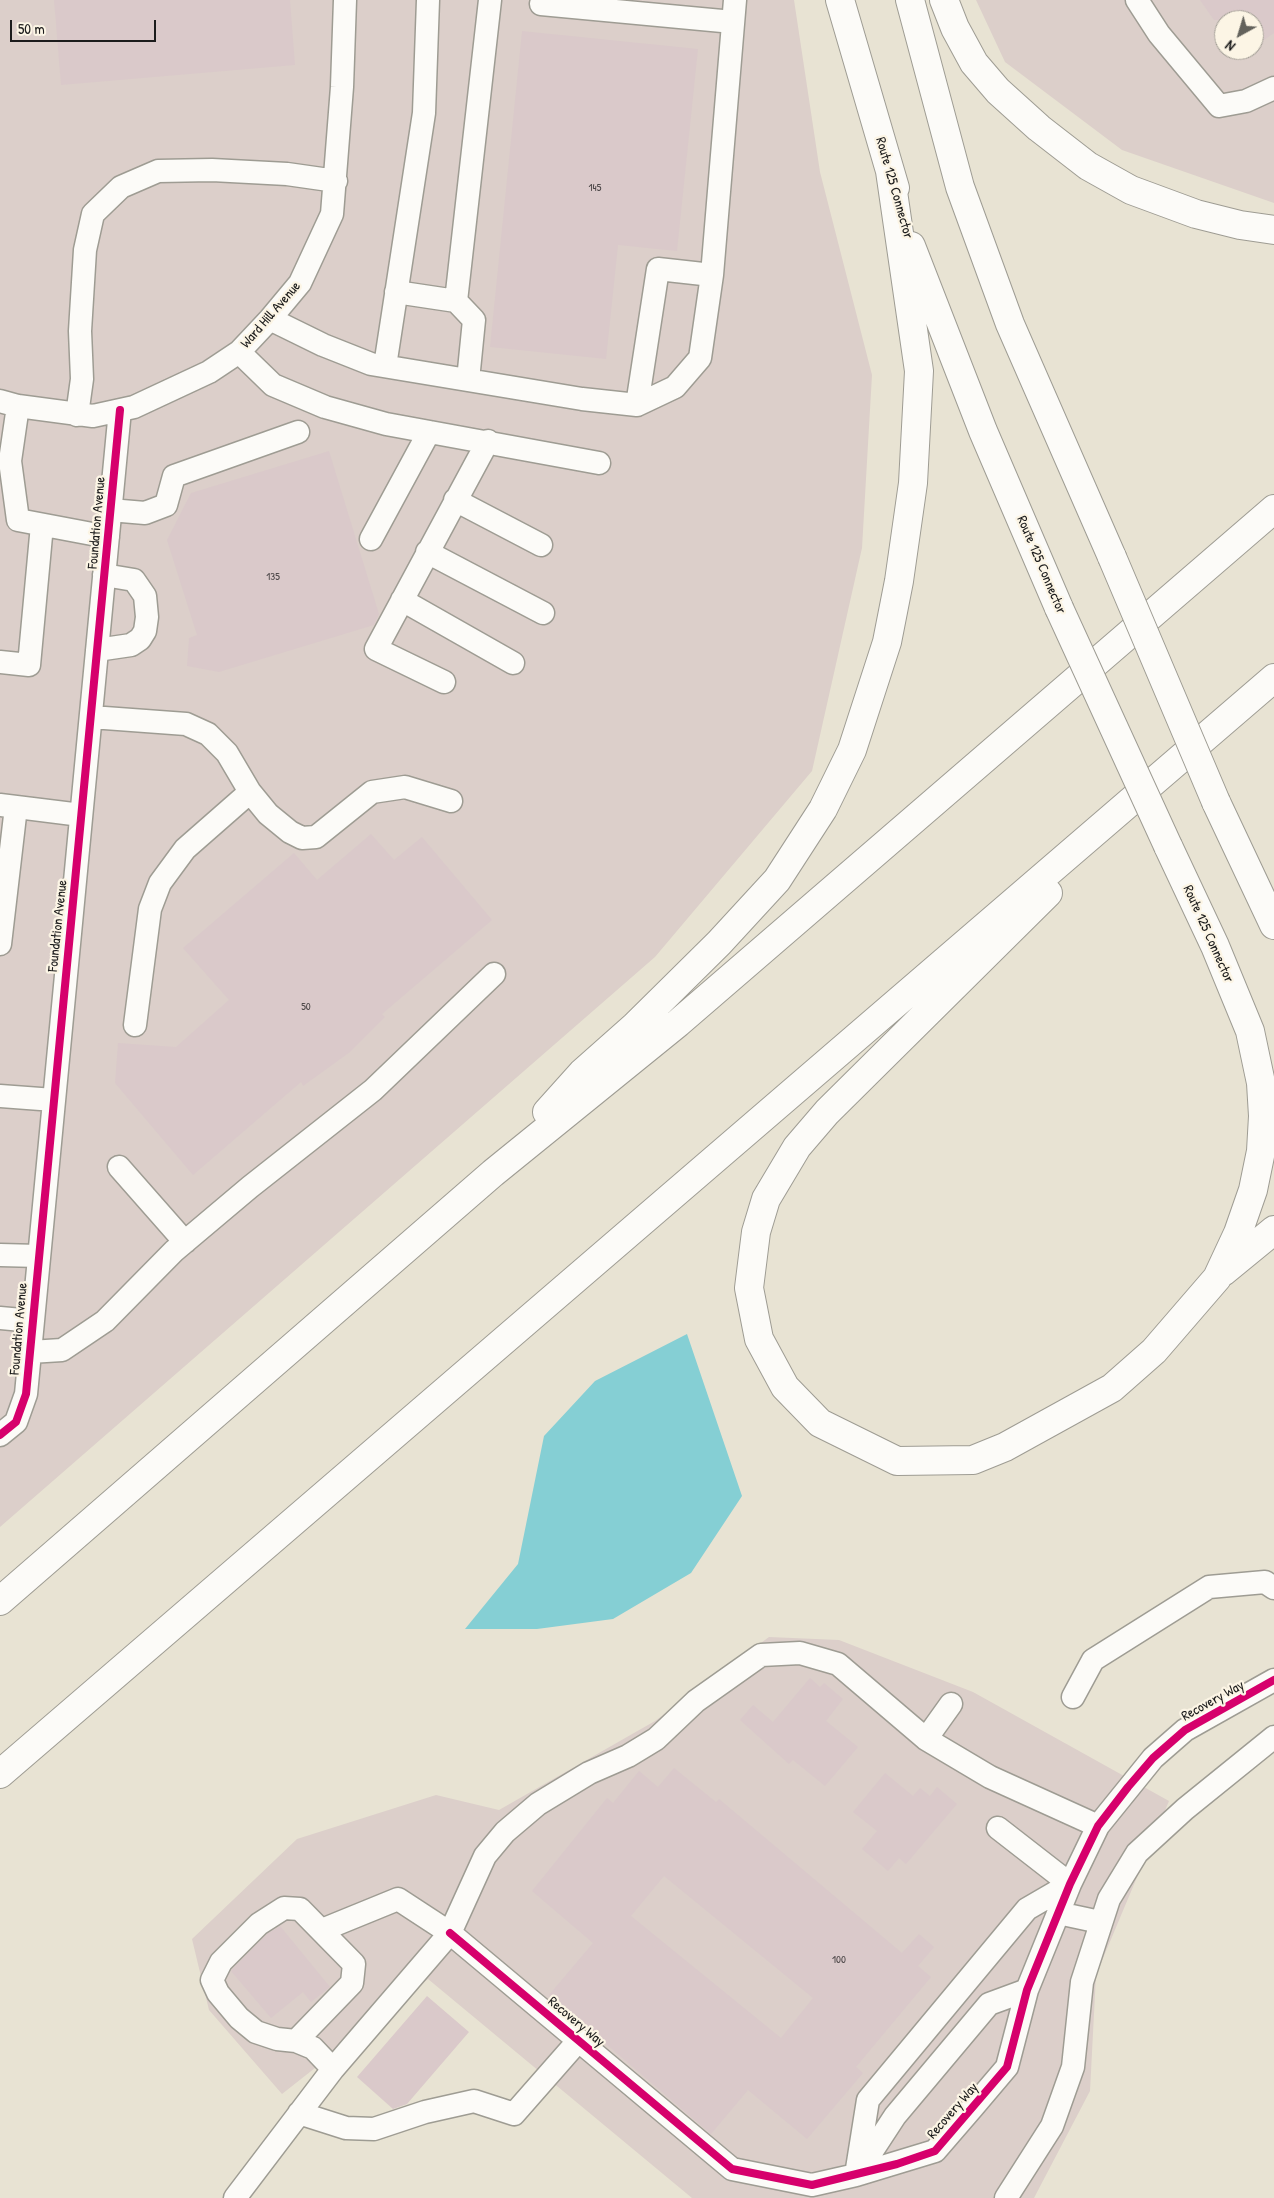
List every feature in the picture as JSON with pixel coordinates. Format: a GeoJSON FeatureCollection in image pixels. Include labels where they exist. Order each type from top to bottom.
{"type":"FeatureCollection","features":[{"type":"Feature","properties":{"kind":"highway","name":"Route 125 Connector"},"geometry":{"type":"LineString","coordinates":[[840,0],[910,245],[933,306],[983,431],[1059,608],[1215,946],[1250,1031],[1261,1083],[1274,1117]]}},
{"type":"Feature","properties":{"kind":"highway"},"geometry":{"type":"LineString","coordinates":[[910,0],[960,187],[1000,297],[1216,802],[1274,925]]}},
{"type":"Feature","properties":{"kind":"highway"},"geometry":{"type":"LineString","coordinates":[[944,0],[955,28],[974,64],[998,91],[1039,128],[1088,166],[1131,190],[1196,214],[1240,225],[1274,230]]}},
{"type":"Feature","properties":{"kind":"highway"},"geometry":{"type":"LineString","coordinates":[[493,1173],[582,1073],[642,1019],[719,943],[777,880],[823,809],[852,750],[887,642],[899,581],[913,483],[919,371],[890,171]]}},
{"type":"Feature","properties":{"kind":"highway"},"geometry":{"type":"LineString","coordinates":[[0,1601],[493,1173],[678,1024],[1274,510]]}},
{"type":"Feature","properties":{"kind":"highway"},"geometry":{"type":"LineString","coordinates":[[0,1774],[1274,678]]}},
{"type":"Feature","properties":{"kind":"highway"},"geometry":{"type":"LineString","coordinates":[[1104,824],[1076,862],[1045,897],[827,1112],[797,1147],[766,1199],[756,1232],[749,1288],[759,1339],[785,1387],[820,1423],[897,1461],[973,1460],[1005,1447],[1112,1388],[1154,1351],[1217,1278],[1274,1230]]}},
{"type":"Feature","properties":{"kind":"highway"},"geometry":{"type":"LineString","coordinates":[[1217,1278],[1238,1233],[1254,1190],[1261,1151],[1263,1116],[1261,1083]]}},
{"type":"Feature","properties":{"kind":"street","name":"Ward Hill Avenue"},"geometry":{"type":"LineString","coordinates":[[9,403],[93,416],[134,407],[209,372],[239,352],[270,319],[300,283],[316,254],[332,214],[336,181],[345,0]]}},
{"type":"Feature","properties":{"kind":"street"},"geometry":{"type":"LineString","coordinates":[[385,366],[424,113],[428,0]]}},
{"type":"Feature","properties":{"kind":"street"},"geometry":{"type":"LineString","coordinates":[[456,301],[490,0]]}},
{"type":"Feature","properties":{"kind":"street"},"geometry":{"type":"LineString","coordinates":[[1137,0],[1159,34],[1219,106],[1246,102],[1274,88]]}},
{"type":"Feature","properties":{"kind":"street"},"geometry":{"type":"LineString","coordinates":[[270,319],[323,345],[371,364],[637,405],[675,387],[700,358],[712,275],[734,11],[541,4]]}},
{"type":"Feature","properties":{"kind":"street"},"geometry":{"type":"LineString","coordinates":[[77,415],[82,379],[80,330],[85,250],[93,214],[121,187],[158,171],[212,170],[277,174],[336,181]]}},
{"type":"Feature","properties":{"kind":"street"},"geometry":{"type":"LineString","coordinates":[[637,405],[658,269],[712,275]]}},
{"type":"Feature","properties":{"kind":"street"},"geometry":{"type":"LineString","coordinates":[[396,292],[456,301],[474,320],[468,380]]}},
{"type":"Feature","properties":{"kind":"street"},"geometry":{"type":"LineString","coordinates":[[239,352],[273,385],[325,407],[386,424],[599,463]]}},
{"type":"Feature","properties":{"kind":"street"},"geometry":{"type":"LineString","coordinates":[[9,403],[10,461],[18,520],[108,537]]}},
{"type":"Feature","properties":{"kind":"street","name":"Foundation Avenue"},"geometry":{"type":"LineString","coordinates":[[0,1435],[16,1422],[26,1394],[120,410]]}},
{"type":"Feature","properties":{"kind":"street"},"geometry":{"type":"LineString","coordinates":[[110,510],[144,513],[166,505],[174,476],[298,432]]}},
{"type":"Feature","properties":{"kind":"street"},"geometry":{"type":"LineString","coordinates":[[371,539],[429,432]]}},
{"type":"Feature","properties":{"kind":"street"},"geometry":{"type":"LineString","coordinates":[[444,682],[376,649],[488,442]]}},
{"type":"Feature","properties":{"kind":"street"},"geometry":{"type":"LineString","coordinates":[[456,500],[541,545]]}},
{"type":"Feature","properties":{"kind":"street"},"geometry":{"type":"LineString","coordinates":[[0,662],[29,665],[42,525]]}},
{"type":"Feature","properties":{"kind":"street"},"geometry":{"type":"LineString","coordinates":[[427,552],[543,613]]}},
{"type":"Feature","properties":{"kind":"street"},"geometry":{"type":"LineString","coordinates":[[97,650],[131,645],[140,639],[145,631],[147,617],[145,596],[134,580],[104,575]]}},
{"type":"Feature","properties":{"kind":"street"},"geometry":{"type":"LineString","coordinates":[[402,600],[513,663]]}},
{"type":"Feature","properties":{"kind":"street"},"geometry":{"type":"LineString","coordinates":[[91,717],[186,724],[208,734],[227,753],[250,792],[268,814],[290,832],[302,838],[316,837],[372,792],[405,787],[451,801]]}},
{"type":"Feature","properties":{"kind":"street"},"geometry":{"type":"LineString","coordinates":[[135,1026],[150,909],[160,883],[185,850],[250,792]]}},
{"type":"Feature","properties":{"kind":"street"},"geometry":{"type":"LineString","coordinates":[[0,944],[8,806],[81,815]]}},
{"type":"Feature","properties":{"kind":"street"},"geometry":{"type":"LineString","coordinates":[[30,1352],[62,1350],[105,1321],[185,1242],[250,1187],[372,1090],[494,974]]}},
{"type":"Feature","properties":{"kind":"street"},"geometry":{"type":"LineString","coordinates":[[0,1096],[54,1100]]}},
{"type":"Feature","properties":{"kind":"street"},"geometry":{"type":"LineString","coordinates":[[119,1167],[185,1242]]}},
{"type":"Feature","properties":{"kind":"street"},"geometry":{"type":"LineString","coordinates":[[0,1254],[39,1256]]}},
{"type":"Feature","properties":{"kind":"street"},"geometry":{"type":"LineString","coordinates":[[0,1318],[33,1321]]}},
{"type":"Feature","properties":{"kind":"street"},"geometry":{"type":"LineString","coordinates":[[1073,1697],[1093,1660],[1209,1587],[1265,1582],[1274,1588]]}},
{"type":"Feature","properties":{"kind":"street"},"geometry":{"type":"LineString","coordinates":[[235,2198],[333,2069],[450,1933],[485,1856],[505,1832],[538,1804],[589,1773],[628,1756],[656,1738],[696,1701],[761,1655],[800,1653],[838,1664],[926,1739],[990,1778],[1098,1826]]}},
{"type":"Feature","properties":{"kind":"street","name":"Recovery Way"},"geometry":{"type":"LineString","coordinates":[[322,1930],[398,1899],[450,1933],[732,2169],[812,2185],[856,2175],[934,2151],[1007,2067],[1027,1990],[1070,1884],[1098,1826],[1153,1758],[1185,1730],[1274,1680]]}},
{"type":"Feature","properties":{"kind":"street"},"geometry":{"type":"LineString","coordinates":[[926,1739],[951,1704]]}},
{"type":"Feature","properties":{"kind":"street"},"geometry":{"type":"LineString","coordinates":[[1006,2198],[1052,2126],[1073,2067],[1082,1982],[1109,1899],[1137,1853],[1185,1808],[1274,1737]]}},
{"type":"Feature","properties":{"kind":"street"},"geometry":{"type":"LineString","coordinates":[[856,2175],[868,2100],[1027,1909],[1070,1884],[998,1828]]}},
{"type":"Feature","properties":{"kind":"street"},"geometry":{"type":"LineString","coordinates":[[296,2041],[352,1983],[354,1964],[300,1909],[284,1908],[259,1924],[221,1962],[212,1980],[218,1993],[239,2018],[256,2032],[277,2039],[296,2041],[313,2048],[333,2069]]}},
{"type":"Feature","properties":{"kind":"street"},"geometry":{"type":"LineString","coordinates":[[1058,1913],[1100,1922]]}},
{"type":"Feature","properties":{"kind":"street"},"geometry":{"type":"LineString","coordinates":[[856,2175],[895,2116],[989,2004],[1027,1990]]}},
{"type":"Feature","properties":{"kind":"street"},"geometry":{"type":"LineString","coordinates":[[300,2113],[346,2128],[374,2129],[424,2112],[474,2101],[514,2114],[579,2040]]}},
{"type":"Feature","properties":{"kind":"street"},"geometry":{"type":"LineString","coordinates":[[812,2185],[836,2198]]}},
{"type":"Feature","properties":{"kind":"shaded area"},"geometry":{"type":"Polygon","coordinates":[[[0,0],[794,0],[820,172],[872,375],[862,548],[812,771],[655,957],[0,1527],[0,0]]]}},
{"type":"Feature","properties":{"kind":"shaded area"},"geometry":{"type":"Polygon","coordinates":[[[976,0],[1274,0],[1274,203],[1122,150],[1005,62],[976,0]]]}},
{"type":"Feature","properties":{"kind":"shaded area"},"geometry":{"type":"Polygon","coordinates":[[[769,1637],[839,1640],[973,1692],[1169,1801],[1096,1975],[1090,2091],[1034,2198],[692,2198],[428,1979],[282,2094],[209,2010],[192,1939],[297,1839],[436,1795],[499,1810],[655,1721],[769,1637]]]}},
{"type":"Feature","properties":{"kind":"water"},"geometry":{"type":"Polygon","coordinates":[[[687,1334],[742,1496],[691,1573],[613,1619],[537,1629],[465,1629],[518,1564],[544,1436],[595,1381],[687,1334]]]}},
{"type":"Feature","properties":{"kind":"building"},"geometry":{"type":"Polygon","coordinates":[[[54,0],[290,0],[295,65],[61,85],[54,0]]]}},
{"type":"Feature","properties":{"kind":"building"},"geometry":{"type":"Polygon","coordinates":[[[1200,0],[1274,0],[1274,33],[1264,40],[1264,10],[1214,10],[1214,20],[1200,0]]]}},
{"type":"Feature","properties":{"kind":"building"},"geometry":{"type":"Polygon","coordinates":[[[522,31],[698,49],[677,251],[618,245],[606,359],[490,347],[522,31]]]}},
{"type":"Feature","properties":{"kind":"building"},"geometry":{"type":"Polygon","coordinates":[[[329,451],[379,614],[374,625],[219,672],[187,666],[189,638],[197,635],[167,540],[191,493],[329,451]]]}},
{"type":"Feature","properties":{"kind":"building"},"geometry":{"type":"Polygon","coordinates":[[[371,834],[394,860],[422,837],[492,920],[382,1014],[385,1017],[350,1052],[303,1086],[301,1082],[193,1175],[115,1083],[118,1043],[176,1047],[229,1000],[183,948],[294,853],[317,880],[371,834]]]}},
{"type":"Feature","properties":{"kind":"building"},"geometry":{"type":"Polygon","coordinates":[[[810,1678],[820,1687],[824,1683],[843,1699],[826,1721],[858,1747],[825,1786],[793,1760],[789,1764],[740,1720],[753,1705],[773,1722],[810,1678]]]}},
{"type":"Feature","properties":{"kind":"building"},"geometry":{"type":"Polygon","coordinates":[[[674,1768],[716,1802],[719,1799],[902,1953],[919,1934],[934,1947],[918,1966],[931,1977],[856,2067],[863,2073],[807,2139],[748,2090],[711,2134],[549,1995],[593,1943],[532,1891],[607,1798],[613,1803],[639,1771],[658,1787],[674,1768]],[[664,1876],[631,1916],[781,2038],[813,1998],[664,1876]]]}},
{"type":"Feature","properties":{"kind":"building"},"geometry":{"type":"Polygon","coordinates":[[[885,1773],[913,1796],[920,1788],[930,1796],[937,1787],[957,1804],[906,1864],[899,1858],[888,1871],[862,1849],[877,1831],[853,1812],[885,1773]]]}},
{"type":"Feature","properties":{"kind":"building"},"geometry":{"type":"Polygon","coordinates":[[[280,1926],[330,1987],[311,2002],[303,1992],[271,2018],[231,1971],[267,1934],[280,1926]]]}},
{"type":"Feature","properties":{"kind":"building"},"geometry":{"type":"Polygon","coordinates":[[[427,1996],[469,2032],[407,2104],[393,2109],[357,2077],[427,1996]]]}},
{"type":"Feature","properties":{"kind":"cycle path"},"geometry":{"type":"LineString","coordinates":[[0,1435],[16,1422],[26,1394],[120,410]]}},
{"type":"Feature","properties":{"kind":"cycle path"},"geometry":{"type":"LineString","coordinates":[[450,1933],[732,2169],[812,2185],[897,2164],[935,2151],[1007,2067],[1027,1990],[1070,1884],[1098,1826],[1128,1787],[1153,1758],[1185,1730],[1274,1680]]}}]}
